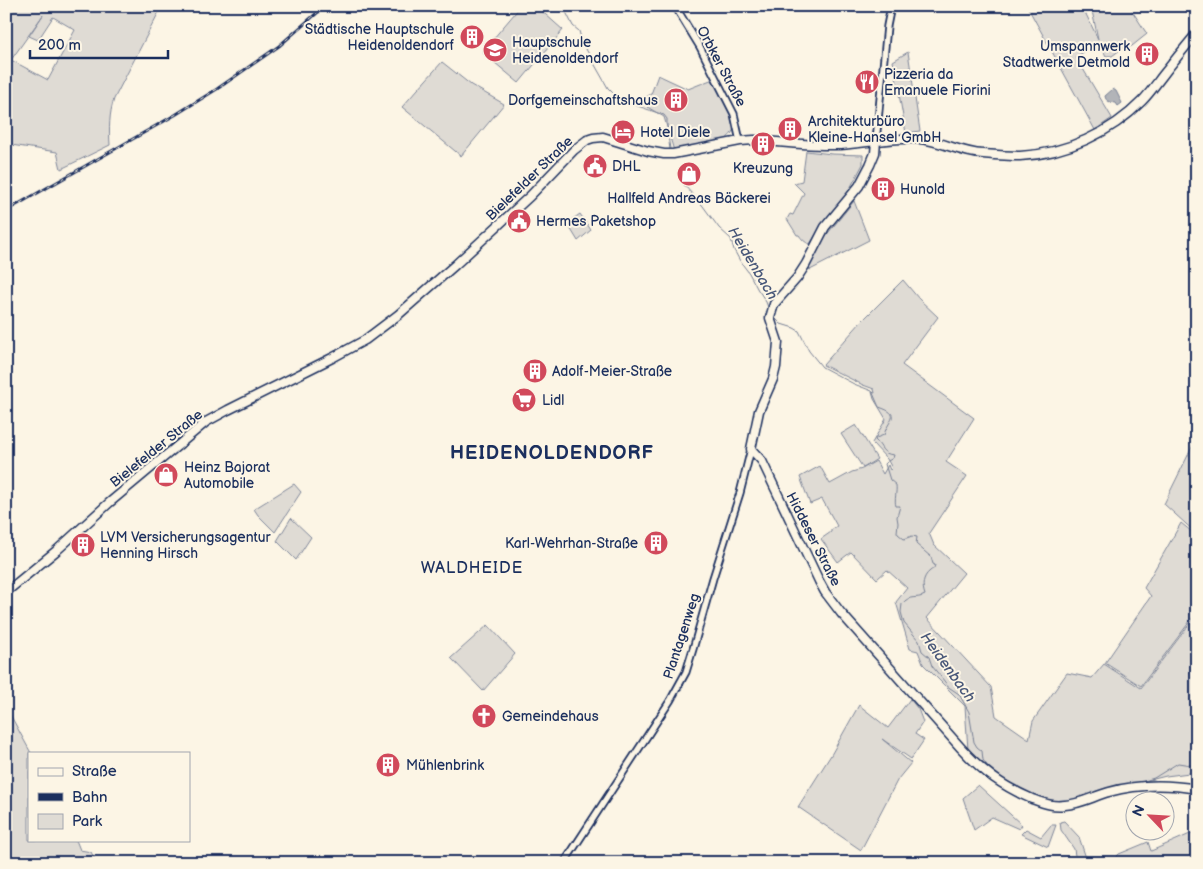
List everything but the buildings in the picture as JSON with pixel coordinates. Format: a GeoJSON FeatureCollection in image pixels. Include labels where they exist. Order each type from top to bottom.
{"type":"FeatureCollection","features":[{"type":"Feature","properties":{"kind":"main road","name":"Bielefelder Straße"},"geometry":{"type":"LineString","coordinates":[[6,592],[206,422],[365,340],[391,320],[456,265],[533,193],[574,150],[587,140],[604,137],[664,154],[673,154],[740,140],[834,145],[908,139],[944,144],[964,152],[980,154],[1021,156],[1041,153],[1074,145],[1104,131],[1119,121],[1143,100],[1197,34]]}},
{"type":"Feature","properties":{"kind":"main road"},"geometry":{"type":"LineString","coordinates":[[751,449],[760,411],[773,379],[777,361],[778,342],[771,322],[774,304],[802,270],[826,227],[859,186],[870,165],[876,141]]}},
{"type":"Feature","properties":{"kind":"main road","name":"Hiddeser Straße"},"geometry":{"type":"LineString","coordinates":[[751,449],[762,461],[808,561],[825,592],[841,613],[961,748],[992,778],[1024,795],[1054,806],[1074,804],[1109,792],[1133,788],[1165,785],[1197,789]]}},
{"type":"Feature","properties":{"kind":"street","name":"Orbker Straße"},"geometry":{"type":"LineString","coordinates":[[675,6],[700,47],[734,114],[740,140]]}},
{"type":"Feature","properties":{"kind":"street"},"geometry":{"type":"LineString","coordinates":[[876,141],[887,26],[891,6]]}},
{"type":"Feature","properties":{"kind":"street","name":"Plantagenweg"},"geometry":{"type":"LineString","coordinates":[[564,863],[670,701],[686,672],[740,493],[751,449]]}},
{"type":"Feature","properties":{"kind":"green space"},"geometry":{"type":"Polygon","coordinates":[[[6,6],[162,6],[114,99],[111,110],[110,145],[61,169],[57,152],[11,145],[6,127],[6,6]],[[43,15],[11,60],[48,80],[75,30],[53,17],[38,40],[29,36],[43,15]]]}},
{"type":"Feature","properties":{"kind":"green space"},"geometry":{"type":"Polygon","coordinates":[[[521,6],[536,6],[563,30],[519,83],[482,52],[521,6]]]}},
{"type":"Feature","properties":{"kind":"green space"},"geometry":{"type":"Polygon","coordinates":[[[1027,6],[1082,6],[1098,39],[1091,6],[1129,6],[1147,34],[1132,46],[1124,47],[1112,56],[1106,56],[1099,42],[1076,57],[1112,118],[1095,130],[1027,6]]]}},
{"type":"Feature","properties":{"kind":"green space"},"geometry":{"type":"Polygon","coordinates":[[[908,52],[920,131],[906,133],[893,61],[908,52]]]}},
{"type":"Feature","properties":{"kind":"green space"},"geometry":{"type":"Polygon","coordinates":[[[442,62],[471,85],[504,104],[461,156],[402,107],[442,62]]]}},
{"type":"Feature","properties":{"kind":"green space"},"geometry":{"type":"Polygon","coordinates":[[[658,75],[688,89],[713,79],[732,115],[734,125],[731,134],[723,141],[674,151],[664,117],[639,102],[651,94],[658,75]]]}},
{"type":"Feature","properties":{"kind":"green space"},"geometry":{"type":"Polygon","coordinates":[[[806,151],[863,155],[863,164],[847,194],[825,220],[810,244],[797,235],[787,219],[790,214],[793,215],[804,193],[794,183],[802,181],[806,151]]]}},
{"type":"Feature","properties":{"kind":"green space"},"geometry":{"type":"Polygon","coordinates":[[[854,201],[869,240],[810,270],[808,267],[824,238],[854,201]]]}},
{"type":"Feature","properties":{"kind":"green space"},"geometry":{"type":"Polygon","coordinates":[[[580,214],[591,230],[578,241],[567,223],[580,214]]]}},
{"type":"Feature","properties":{"kind":"green space"},"geometry":{"type":"Polygon","coordinates":[[[903,280],[938,317],[902,365],[974,418],[946,462],[967,476],[929,533],[934,545],[964,573],[927,618],[991,687],[996,716],[1029,739],[1033,721],[1067,673],[1092,678],[1104,664],[1141,688],[1197,614],[1197,772],[1166,776],[1057,803],[1012,786],[968,750],[965,706],[923,664],[918,651],[910,649],[896,602],[907,588],[887,570],[877,579],[851,552],[838,562],[821,539],[837,526],[822,499],[810,504],[800,477],[820,466],[830,484],[876,461],[883,474],[888,465],[890,470],[892,468],[887,459],[872,443],[886,419],[874,399],[872,392],[875,393],[874,389],[823,365],[861,322],[903,280]]]}},
{"type":"Feature","properties":{"kind":"green space"},"geometry":{"type":"Polygon","coordinates":[[[856,425],[877,459],[863,468],[841,434],[856,425]]]}},
{"type":"Feature","properties":{"kind":"green space"},"geometry":{"type":"Polygon","coordinates":[[[1197,437],[1197,534],[1164,504],[1197,437]]]}},
{"type":"Feature","properties":{"kind":"green space"},"geometry":{"type":"Polygon","coordinates":[[[294,484],[301,492],[275,532],[254,509],[294,484]]]}},
{"type":"Feature","properties":{"kind":"green space"},"geometry":{"type":"Polygon","coordinates":[[[291,518],[311,537],[296,560],[277,541],[291,518]]]}},
{"type":"Feature","properties":{"kind":"green space"},"geometry":{"type":"Polygon","coordinates":[[[1181,523],[1197,536],[1197,612],[1141,686],[1105,663],[1151,596],[1144,588],[1181,523]]]}},
{"type":"Feature","properties":{"kind":"green space"},"geometry":{"type":"Polygon","coordinates":[[[488,625],[515,654],[483,691],[451,658],[488,625]]]}},
{"type":"Feature","properties":{"kind":"green space"},"geometry":{"type":"Polygon","coordinates":[[[910,699],[918,709],[923,722],[915,734],[924,740],[911,759],[882,739],[911,763],[898,779],[861,850],[798,807],[831,755],[859,705],[888,728],[910,699]]]}},
{"type":"Feature","properties":{"kind":"green space"},"geometry":{"type":"Polygon","coordinates":[[[6,707],[30,752],[28,752],[28,842],[77,842],[80,850],[91,852],[97,863],[6,863],[6,707]]]}},
{"type":"Feature","properties":{"kind":"green space"},"geometry":{"type":"Polygon","coordinates":[[[978,785],[1022,825],[1019,829],[992,817],[974,830],[963,798],[978,785]]]}},
{"type":"Feature","properties":{"kind":"green space"},"geometry":{"type":"Polygon","coordinates":[[[1064,821],[1079,837],[1087,861],[1091,861],[1091,863],[1076,863],[1074,849],[1061,830],[1060,822],[1064,821]]]}},
{"type":"Feature","properties":{"kind":"green space"},"geometry":{"type":"Polygon","coordinates":[[[1051,825],[1056,825],[1048,847],[1021,834],[1026,829],[1041,837],[1051,825]]]}},
{"type":"Feature","properties":{"kind":"green space"},"geometry":{"type":"Polygon","coordinates":[[[1197,831],[1197,863],[1110,863],[1119,854],[1148,842],[1151,851],[1176,842],[1176,840],[1197,831]]]}},
{"type":"Feature","properties":{"kind":"shaded area"},"geometry":{"type":"Polygon","coordinates":[[[1113,89],[1122,103],[1118,106],[1116,103],[1106,99],[1105,96],[1113,89]]]}},
{"type":"Feature","properties":{"kind":"waterway","name":"Heidenbach"},"geometry":{"type":"LineString","coordinates":[[563,6],[573,26],[579,31],[582,42],[608,88],[616,96],[629,103],[664,115],[667,119],[670,149]]}},
{"type":"Feature","properties":{"kind":"waterway","name":"Heidenbach"},"geometry":{"type":"LineString","coordinates":[[684,185],[719,228],[731,239],[734,250],[769,310]]}},
{"type":"Feature","properties":{"kind":"waterway","name":"Heidenbach"},"geometry":{"type":"LineString","coordinates":[[774,317],[781,324],[799,331],[809,351],[822,367],[872,391],[879,407],[890,412],[892,418],[884,435],[875,440],[884,452],[894,455],[888,461]]}},
{"type":"Feature","properties":{"kind":"waterway","name":"Heidenbach"},"geometry":{"type":"LineString","coordinates":[[887,462],[885,464],[890,480],[896,485],[896,506],[900,506],[897,517],[897,532],[904,539],[912,536],[917,537],[916,544],[931,557],[935,565],[924,579],[923,589],[925,595],[910,598],[902,604],[901,612],[904,623],[919,641],[922,651],[929,657],[932,666],[947,686],[959,694],[969,712],[974,742],[982,751],[983,760],[992,772]]}},
{"type":"Feature","properties":{"kind":"waterway","name":"Heidenbach"},"geometry":{"type":"LineString","coordinates":[[1138,783],[1154,778],[1178,763],[1197,766]]}},
{"type":"Feature","properties":{"kind":"waterway","name":"Heidenbach"},"geometry":{"type":"LineString","coordinates":[[999,777],[1047,800]]}},
{"type":"Feature","properties":{"kind":"railway"},"geometry":{"type":"LineString","coordinates":[[6,211],[217,89],[279,46],[325,6]]}},
{"type":"Feature","properties":{"kind":"place","name":"Städtische Hauptschule Heidenoldendorf"},"geometry":{"type":"Point","coordinates":[472,37]}},
{"type":"Feature","properties":{"kind":"place","name":"Hauptschule Heidenoldendorf"},"geometry":{"type":"Point","coordinates":[495,50]}},
{"type":"Feature","properties":{"kind":"place","name":"Umspannwerk Stadtwerke Detmold"},"geometry":{"type":"Point","coordinates":[1147,54]}},
{"type":"Feature","properties":{"kind":"place","name":"Pizzeria da Emanuele Fiorini"},"geometry":{"type":"Point","coordinates":[867,82]}},
{"type":"Feature","properties":{"kind":"place","name":"Dorfgemeinschaftshaus"},"geometry":{"type":"Point","coordinates":[676,100]}},
{"type":"Feature","properties":{"kind":"place","name":"Architekturbüro Kleine-Hansel GmbH"},"geometry":{"type":"Point","coordinates":[790,129]}},
{"type":"Feature","properties":{"kind":"place","name":"Hotel Diele"},"geometry":{"type":"Point","coordinates":[623,132]}},
{"type":"Feature","properties":{"kind":"place","name":"Kreuzung"},"geometry":{"type":"Point","coordinates":[763,144]}},
{"type":"Feature","properties":{"kind":"place","name":"DHL"},"geometry":{"type":"Point","coordinates":[595,166]}},
{"type":"Feature","properties":{"kind":"place","name":"Hallfeld Andreas Bäckerei"},"geometry":{"type":"Point","coordinates":[689,174]}},
{"type":"Feature","properties":{"kind":"place","name":"Hunold"},"geometry":{"type":"Point","coordinates":[883,189]}},
{"type":"Feature","properties":{"kind":"place","name":"Hermes Paketshop"},"geometry":{"type":"Point","coordinates":[519,221]}},
{"type":"Feature","properties":{"kind":"place","name":"Adolf-Meier-Straße"},"geometry":{"type":"Point","coordinates":[535,371]}},
{"type":"Feature","properties":{"kind":"place","name":"Lidl"},"geometry":{"type":"Point","coordinates":[524,400]}},
{"type":"Feature","properties":{"kind":"place","name":"Heinz Bajorat Automobile"},"geometry":{"type":"Point","coordinates":[166,475]}},
{"type":"Feature","properties":{"kind":"place","name":"Karl-Wehrhan-Straße"},"geometry":{"type":"Point","coordinates":[656,543]}},
{"type":"Feature","properties":{"kind":"place","name":"LVM Versicherungsagentur Henning Hirsch"},"geometry":{"type":"Point","coordinates":[83,545]}},
{"type":"Feature","properties":{"kind":"place","name":"Gemeindehaus"},"geometry":{"type":"Point","coordinates":[484,716]}},
{"type":"Feature","properties":{"kind":"place","name":"Mühlenbrink"},"geometry":{"type":"Point","coordinates":[388,765]}},
{"type":"Feature","properties":{"kind":"district","name":"HEIDENOLDENDORF"},"geometry":{"type":"Point","coordinates":[552,452]}},
{"type":"Feature","properties":{"kind":"district","name":"WALDHEIDE"},"geometry":{"type":"Point","coordinates":[472,567]}}]}
